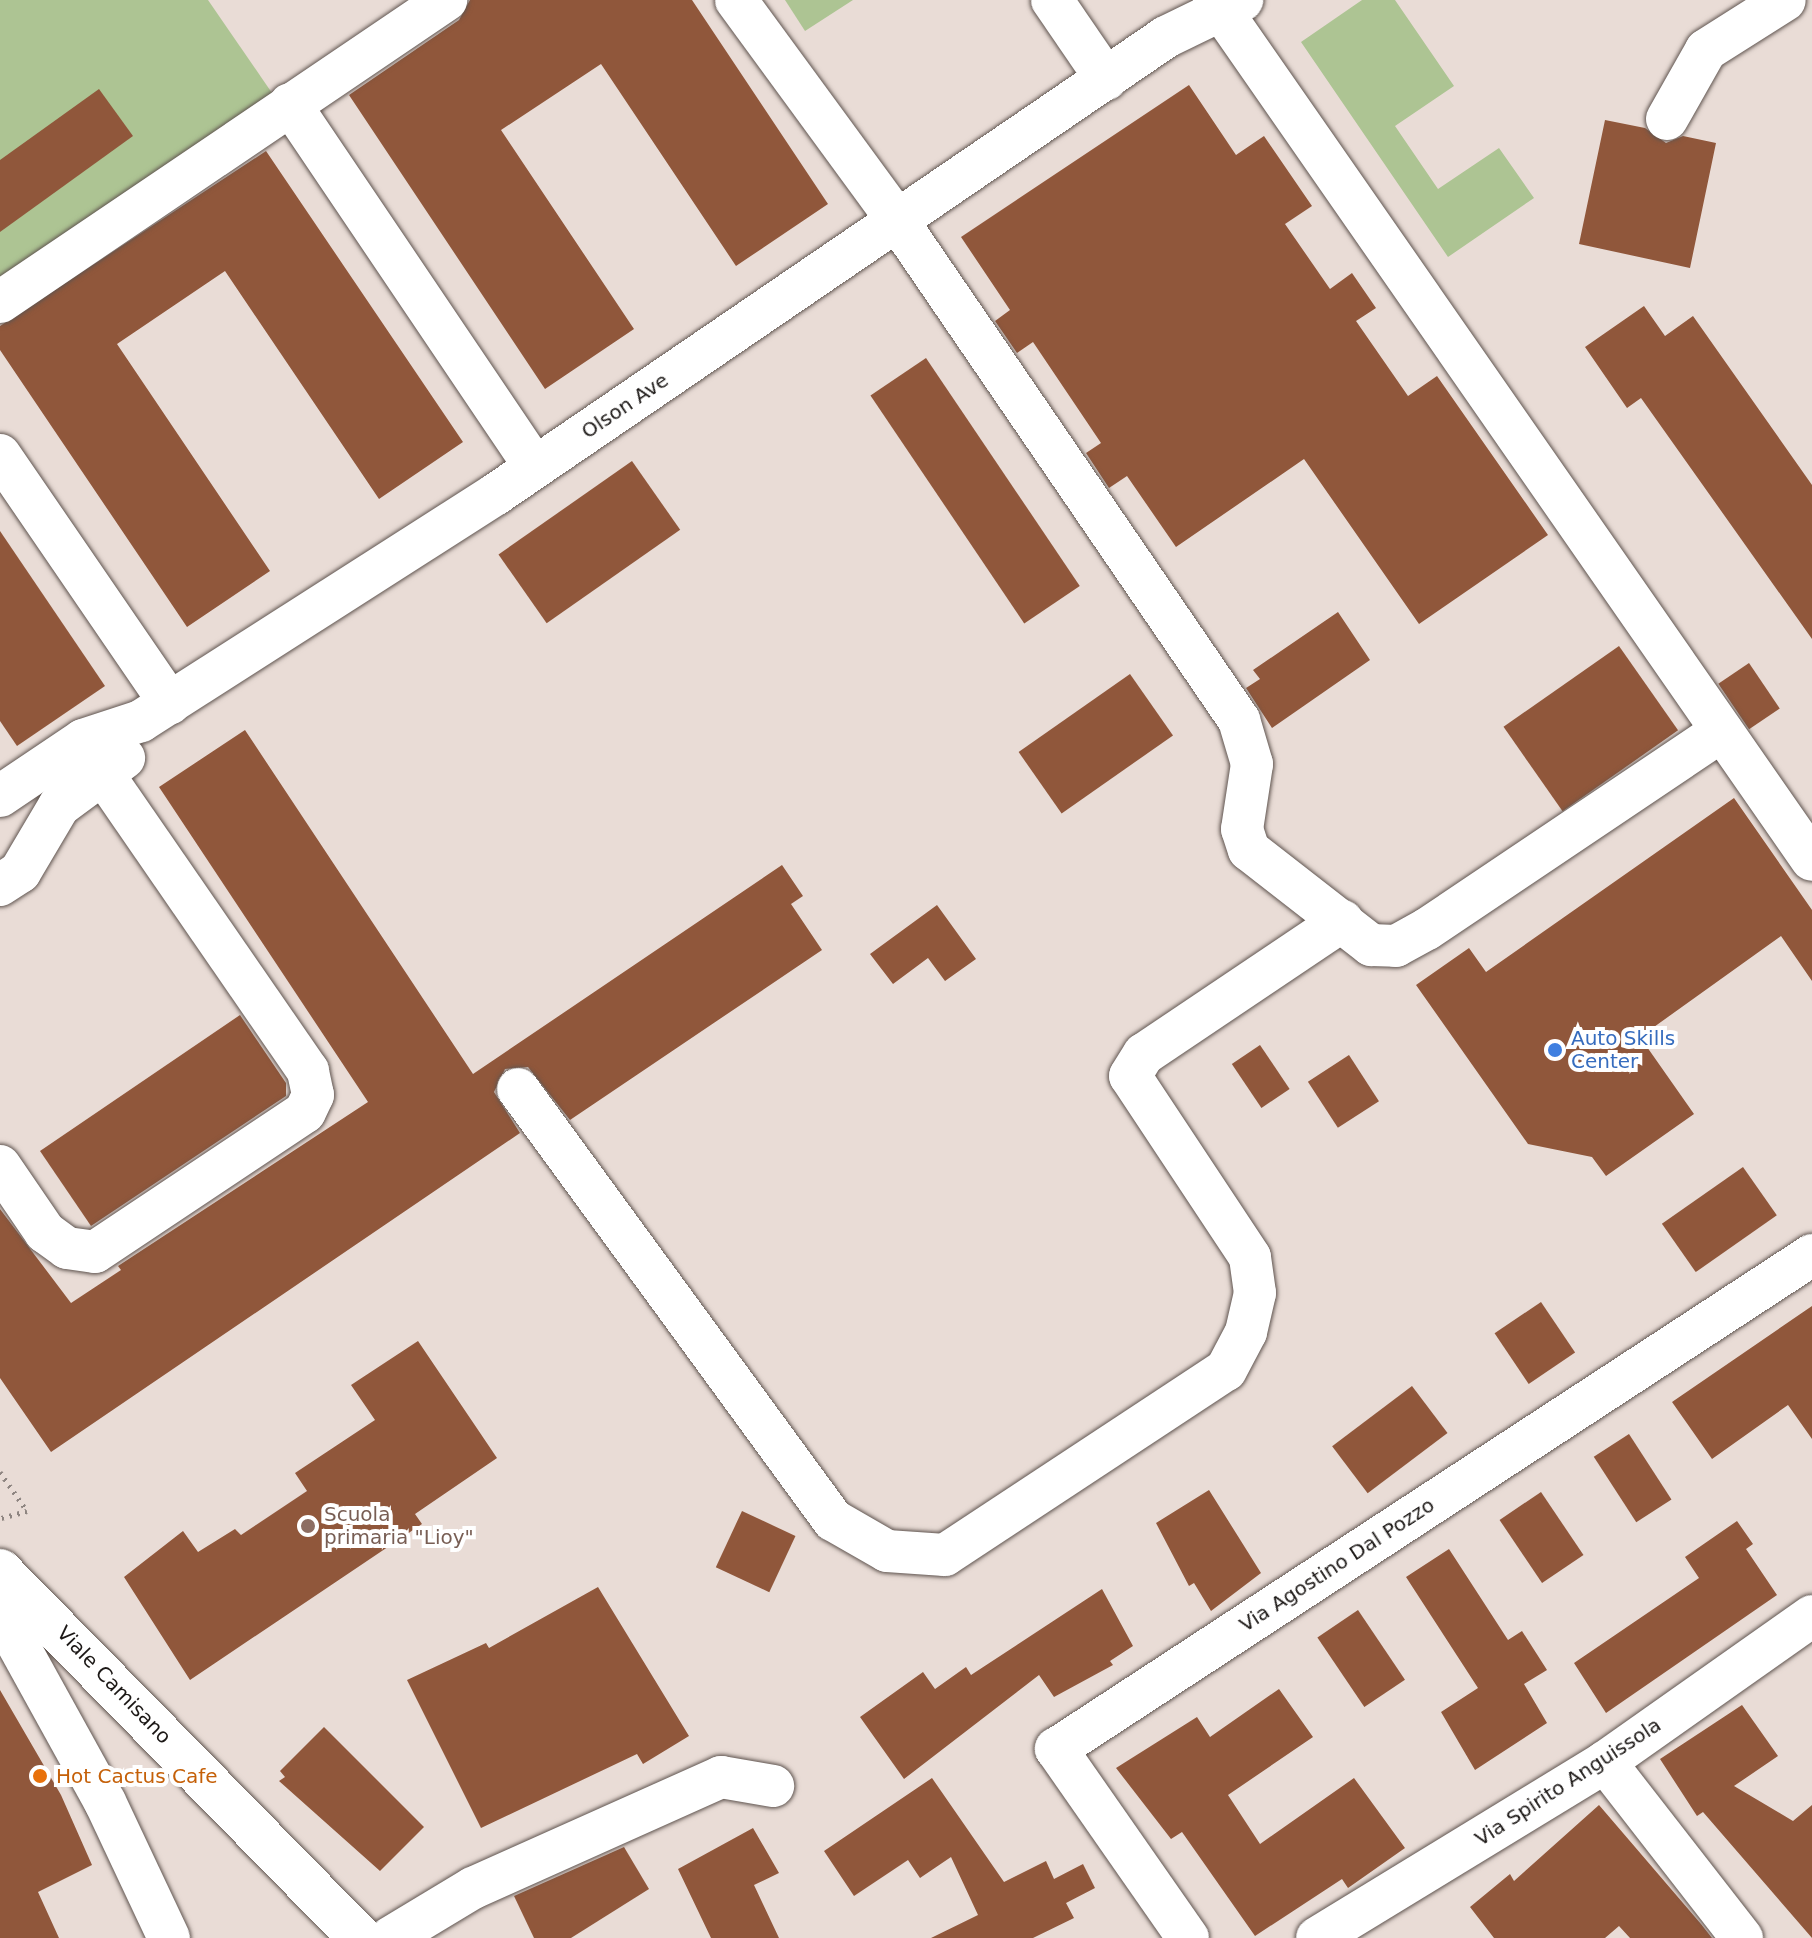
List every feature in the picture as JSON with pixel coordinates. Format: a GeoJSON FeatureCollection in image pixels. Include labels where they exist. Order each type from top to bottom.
{"type":"FeatureCollection","features":[{"type":"Feature","properties":{"kind":"main road","name":"Viale Camisano"},"geometry":{"type":"LineString","coordinates":[[0,1571],[360,1938]]}},
{"type":"Feature","properties":{"kind":"street"},"geometry":{"type":"LineString","coordinates":[[0,302],[446,0]]}},
{"type":"Feature","properties":{"kind":"street"},"geometry":{"type":"LineString","coordinates":[[736,0],[897,220],[1239,720],[1252,764],[1242,829],[1249,850],[1371,945],[1396,946],[1722,731]]}},
{"type":"Feature","properties":{"kind":"street"},"geometry":{"type":"LineString","coordinates":[[1052,0],[1106,79]]}},
{"type":"Feature","properties":{"kind":"street"},"geometry":{"type":"LineString","coordinates":[[1667,119],[1706,50],[1785,0]]}},
{"type":"Feature","properties":{"kind":"street"},"geometry":{"type":"LineString","coordinates":[[1225,3],[1812,860]]}},
{"type":"Feature","properties":{"kind":"street","name":"Olson Ave"},"geometry":{"type":"LineString","coordinates":[[0,796],[83,740],[156,712],[535,467],[1166,37],[1225,3]]}},
{"type":"Feature","properties":{"kind":"street"},"geometry":{"type":"LineString","coordinates":[[290,104],[535,467]]}},
{"type":"Feature","properties":{"kind":"street"},"geometry":{"type":"LineString","coordinates":[[0,455],[156,712],[131,753],[46,820],[32,856],[0,885]]}},
{"type":"Feature","properties":{"kind":"street"},"geometry":{"type":"LineString","coordinates":[[0,1166],[45,1232],[67,1248],[95,1252],[305,1112],[313,1095],[308,1071],[103,774]]}},
{"type":"Feature","properties":{"kind":"street"},"geometry":{"type":"LineString","coordinates":[[518,1089],[833,1520],[887,1551],[945,1555],[1226,1370],[1246,1332],[1255,1293],[1250,1257],[1130,1076],[1144,1054],[1342,921]]}},
{"type":"Feature","properties":{"kind":"street","name":"Via Agostino Dal Pozzo"},"geometry":{"type":"LineString","coordinates":[[1188,1938],[1056,1749],[1812,1255]]}},
{"type":"Feature","properties":{"kind":"street"},"geometry":{"type":"LineString","coordinates":[[0,1612],[105,1802],[169,1938]]}},
{"type":"Feature","properties":{"kind":"street","name":"Via Spirito Anguissola"},"geometry":{"type":"LineString","coordinates":[[1317,1938],[1605,1762],[1812,1616]]}},
{"type":"Feature","properties":{"kind":"street"},"geometry":{"type":"LineString","coordinates":[[1605,1762],[1742,1938]]}},
{"type":"Feature","properties":{"kind":"street"},"geometry":{"type":"LineString","coordinates":[[390,1938],[473,1888],[721,1777],[773,1786]]}},
{"type":"Feature","properties":{"kind":"path"},"geometry":{"type":"LineString","coordinates":[[0,1472],[27,1511],[0,1518]]}},
{"type":"Feature","properties":{"kind":"green space"},"geometry":{"type":"Polygon","coordinates":[[[0,0],[208,0],[272,93],[0,280],[0,0]]]}},
{"type":"Feature","properties":{"kind":"green space"},"geometry":{"type":"Polygon","coordinates":[[[785,0],[853,0],[805,31],[785,0]]]}},
{"type":"Feature","properties":{"kind":"green space"},"geometry":{"type":"Polygon","coordinates":[[[1362,0],[1395,0],[1454,86],[1395,126],[1438,189],[1499,148],[1534,198],[1448,257],[1301,42],[1362,0]]]}},
{"type":"Feature","properties":{"kind":"building"},"geometry":{"type":"Polygon","coordinates":[[[470,0],[692,0],[828,204],[736,266],[601,64],[501,130],[634,329],[545,389],[349,95],[459,20],[470,0]]]}},
{"type":"Feature","properties":{"kind":"building"},"geometry":{"type":"Polygon","coordinates":[[[1189,85],[1236,155],[1264,136],[1312,206],[1285,224],[1330,289],[1352,273],[1376,308],[1356,321],[1408,396],[1437,376],[1548,535],[1419,624],[1304,459],[1176,547],[1127,476],[1109,488],[1086,453],[1101,443],[1033,342],[1017,353],[995,321],[1010,310],[961,237],[1189,85]]]}},
{"type":"Feature","properties":{"kind":"building"},"geometry":{"type":"Polygon","coordinates":[[[99,89],[133,136],[0,232],[0,160],[99,89]]]}},
{"type":"Feature","properties":{"kind":"building"},"geometry":{"type":"Polygon","coordinates":[[[1605,120],[1645,128],[1666,143],[1683,136],[1716,143],[1690,268],[1579,244],[1605,120]]]}},
{"type":"Feature","properties":{"kind":"building"},"geometry":{"type":"Polygon","coordinates":[[[266,151],[463,442],[379,499],[225,271],[117,344],[270,571],[187,627],[0,350],[0,326],[266,151]]]}},
{"type":"Feature","properties":{"kind":"building"},"geometry":{"type":"Polygon","coordinates":[[[1644,306],[1665,336],[1693,316],[1812,485],[1812,639],[1641,398],[1627,408],[1585,347],[1644,306]]]}},
{"type":"Feature","properties":{"kind":"building"},"geometry":{"type":"Polygon","coordinates":[[[926,358],[1080,586],[1024,623],[870,395],[926,358]]]}},
{"type":"Feature","properties":{"kind":"building"},"geometry":{"type":"Polygon","coordinates":[[[632,461],[680,530],[547,623],[498,554],[632,461]]]}},
{"type":"Feature","properties":{"kind":"building"},"geometry":{"type":"Polygon","coordinates":[[[0,531],[105,686],[17,746],[0,721],[0,531]]]}},
{"type":"Feature","properties":{"kind":"building"},"geometry":{"type":"Polygon","coordinates":[[[1338,612],[1370,660],[1272,728],[1246,688],[1260,679],[1253,670],[1338,612]]]}},
{"type":"Feature","properties":{"kind":"building"},"geometry":{"type":"Polygon","coordinates":[[[1619,646],[1678,730],[1563,811],[1503,727],[1619,646]]]}},
{"type":"Feature","properties":{"kind":"building"},"geometry":{"type":"Polygon","coordinates":[[[1749,663],[1780,709],[1749,729],[1718,684],[1749,663]]]}},
{"type":"Feature","properties":{"kind":"building"},"geometry":{"type":"Polygon","coordinates":[[[1130,674],[1173,735],[1062,813],[1019,752],[1130,674]]]}},
{"type":"Feature","properties":{"kind":"building"},"geometry":{"type":"Polygon","coordinates":[[[245,730],[473,1074],[782,865],[803,896],[791,904],[822,950],[570,1120],[528,1067],[505,1069],[494,1092],[520,1133],[51,1452],[0,1378],[0,1209],[71,1303],[121,1270],[118,1266],[368,1102],[159,787],[245,730]]]}},
{"type":"Feature","properties":{"kind":"building"},"geometry":{"type":"Polygon","coordinates":[[[1734,798],[1812,910],[1812,981],[1781,936],[1640,1037],[1694,1114],[1606,1176],[1592,1157],[1528,1144],[1416,985],[1469,948],[1486,972],[1734,798]]]}},
{"type":"Feature","properties":{"kind":"building"},"geometry":{"type":"Polygon","coordinates":[[[937,905],[976,959],[945,981],[928,958],[893,984],[870,954],[937,905]]]}},
{"type":"Feature","properties":{"kind":"building"},"geometry":{"type":"Polygon","coordinates":[[[240,1015],[286,1083],[286,1096],[91,1226],[40,1151],[240,1015]]]}},
{"type":"Feature","properties":{"kind":"building"},"geometry":{"type":"Polygon","coordinates":[[[1260,1045],[1290,1089],[1261,1108],[1232,1064],[1260,1045]]]}},
{"type":"Feature","properties":{"kind":"building"},"geometry":{"type":"Polygon","coordinates":[[[1349,1055],[1379,1101],[1338,1128],[1308,1082],[1349,1055]]]}},
{"type":"Feature","properties":{"kind":"building"},"geometry":{"type":"Polygon","coordinates":[[[1743,1167],[1777,1215],[1696,1272],[1662,1224],[1743,1167]]]}},
{"type":"Feature","properties":{"kind":"building"},"geometry":{"type":"Polygon","coordinates":[[[1541,1302],[1575,1353],[1529,1384],[1495,1333],[1541,1302]]]}},
{"type":"Feature","properties":{"kind":"building"},"geometry":{"type":"Polygon","coordinates":[[[1812,1306],[1812,1439],[1788,1405],[1712,1459],[1672,1402],[1812,1306]]]}},
{"type":"Feature","properties":{"kind":"building"},"geometry":{"type":"Polygon","coordinates":[[[418,1341],[497,1458],[415,1514],[422,1524],[190,1680],[124,1577],[183,1531],[198,1552],[235,1529],[241,1535],[307,1491],[295,1473],[375,1420],[351,1385],[418,1341]]]}},
{"type":"Feature","properties":{"kind":"building"},"geometry":{"type":"Polygon","coordinates":[[[1412,1386],[1448,1433],[1368,1493],[1332,1446],[1412,1386]]]}},
{"type":"Feature","properties":{"kind":"building"},"geometry":{"type":"Polygon","coordinates":[[[1629,1434],[1671,1499],[1636,1522],[1594,1457],[1629,1434]]]}},
{"type":"Feature","properties":{"kind":"building"},"geometry":{"type":"Polygon","coordinates":[[[1209,1490],[1261,1573],[1211,1611],[1194,1583],[1189,1586],[1156,1523],[1209,1490]]]}},
{"type":"Feature","properties":{"kind":"building"},"geometry":{"type":"Polygon","coordinates":[[[1541,1492],[1583,1555],[1542,1583],[1500,1520],[1541,1492]]]}},
{"type":"Feature","properties":{"kind":"building"},"geometry":{"type":"Polygon","coordinates":[[[742,1511],[795,1536],[769,1592],[716,1567],[742,1511]]]}},
{"type":"Feature","properties":{"kind":"building"},"geometry":{"type":"Polygon","coordinates":[[[1737,1521],[1753,1544],[1746,1549],[1777,1595],[1606,1713],[1574,1663],[1699,1578],[1685,1557],[1737,1521]]]}},
{"type":"Feature","properties":{"kind":"building"},"geometry":{"type":"Polygon","coordinates":[[[1449,1549],[1508,1640],[1522,1631],[1547,1670],[1524,1684],[1547,1723],[1475,1770],[1441,1712],[1478,1688],[1406,1577],[1449,1549]]]}},
{"type":"Feature","properties":{"kind":"building"},"geometry":{"type":"Polygon","coordinates":[[[598,1587],[689,1736],[643,1764],[637,1754],[481,1828],[407,1680],[486,1643],[489,1648],[598,1587]]]}},
{"type":"Feature","properties":{"kind":"building"},"geometry":{"type":"Polygon","coordinates":[[[1102,1589],[1133,1646],[1110,1661],[1113,1665],[1054,1697],[1039,1675],[904,1779],[860,1717],[923,1672],[935,1689],[966,1667],[971,1675],[1102,1589]]]}},
{"type":"Feature","properties":{"kind":"building"},"geometry":{"type":"Polygon","coordinates":[[[1358,1610],[1405,1680],[1364,1707],[1317,1637],[1358,1610]]]}},
{"type":"Feature","properties":{"kind":"building"},"geometry":{"type":"Polygon","coordinates":[[[1279,1689],[1313,1737],[1228,1795],[1260,1844],[1354,1778],[1405,1848],[1348,1888],[1342,1879],[1255,1936],[1182,1832],[1171,1839],[1116,1768],[1197,1717],[1210,1737],[1279,1689]]]}},
{"type":"Feature","properties":{"kind":"building"},"geometry":{"type":"Polygon","coordinates":[[[0,1690],[61,1795],[92,1865],[38,1892],[59,1938],[0,1938],[0,1690]]]}},
{"type":"Feature","properties":{"kind":"building"},"geometry":{"type":"Polygon","coordinates":[[[1742,1705],[1778,1756],[1734,1786],[1793,1821],[1812,1805],[1812,1938],[1703,1812],[1697,1816],[1660,1759],[1742,1705]]]}},
{"type":"Feature","properties":{"kind":"building"},"geometry":{"type":"Polygon","coordinates":[[[324,1727],[424,1827],[380,1871],[279,1781],[285,1777],[280,1771],[324,1727]]]}},
{"type":"Feature","properties":{"kind":"building"},"geometry":{"type":"Polygon","coordinates":[[[932,1778],[1004,1882],[1046,1861],[1054,1879],[1083,1864],[1095,1888],[1066,1903],[1074,1918],[1033,1938],[931,1938],[978,1915],[951,1857],[920,1878],[908,1860],[854,1896],[824,1851],[932,1778]]]}},
{"type":"Feature","properties":{"kind":"building"},"geometry":{"type":"Polygon","coordinates":[[[1599,1805],[1712,1938],[1630,1938],[1619,1926],[1605,1938],[1494,1938],[1470,1907],[1510,1874],[1514,1881],[1599,1805]]]}},
{"type":"Feature","properties":{"kind":"building"},"geometry":{"type":"Polygon","coordinates":[[[753,1828],[779,1873],[754,1885],[779,1938],[711,1938],[678,1869],[753,1828]]]}},
{"type":"Feature","properties":{"kind":"building"},"geometry":{"type":"Polygon","coordinates":[[[624,1847],[649,1889],[571,1938],[534,1938],[514,1896],[624,1847]]]}},
{"type":"Feature","properties":{"kind":"place","name":"Auto Skills Center"},"geometry":{"type":"Point","coordinates":[1555,1050]}},
{"type":"Feature","properties":{"kind":"place","name":"Scuola primaria \"Lioy\""},"geometry":{"type":"Point","coordinates":[308,1526]}},
{"type":"Feature","properties":{"kind":"place","name":"Hot Cactus Cafe"},"geometry":{"type":"Point","coordinates":[40,1776]}}]}
